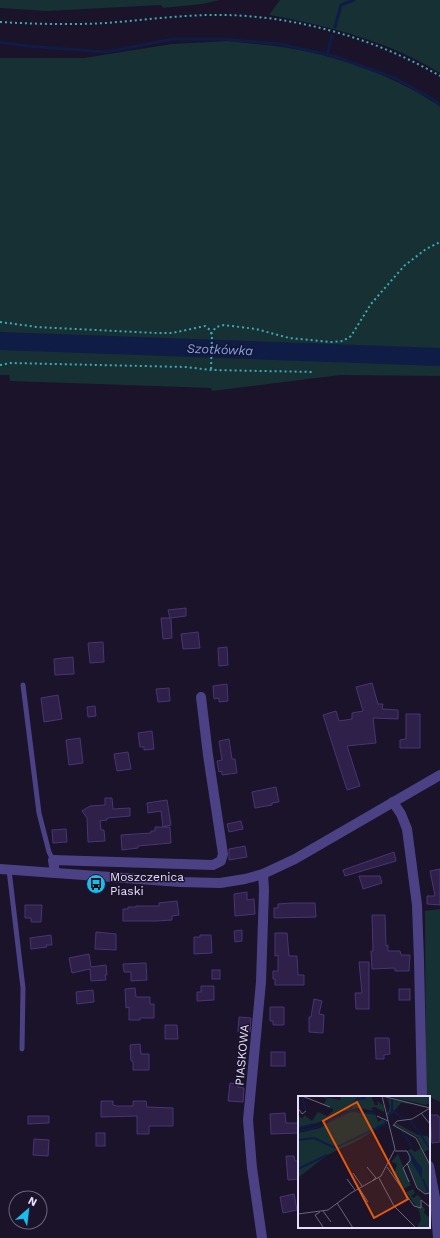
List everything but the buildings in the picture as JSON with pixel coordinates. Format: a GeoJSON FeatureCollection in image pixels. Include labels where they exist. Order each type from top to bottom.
{"type":"FeatureCollection","features":[{"type":"Feature","properties":{"kind":"street"},"geometry":{"type":"LineString","coordinates":[[55,873],[53,860],[213,865],[221,861],[224,854],[208,760],[201,697]]}},
{"type":"Feature","properties":{"kind":"street"},"geometry":{"type":"LineString","coordinates":[[4,870],[180,882],[220,882],[245,879],[263,874],[295,859],[440,774]]}},
{"type":"Feature","properties":{"kind":"street"},"geometry":{"type":"LineString","coordinates":[[393,802],[401,814],[407,829],[417,905],[420,967],[422,1096]]}},
{"type":"Feature","properties":{"kind":"street","name":"PIASKOWA"},"geometry":{"type":"LineString","coordinates":[[262,1238],[252,1168],[248,1120],[261,982],[264,890],[263,874]]}},
{"type":"Feature","properties":{"kind":"street"},"geometry":{"type":"LineString","coordinates":[[430,1171],[435,1198],[438,1238]]}},
{"type":"Feature","properties":{"kind":"lane"},"geometry":{"type":"LineString","coordinates":[[23,685],[39,813],[49,852],[53,860]]}},
{"type":"Feature","properties":{"kind":"lane"},"geometry":{"type":"LineString","coordinates":[[4,870],[23,988],[22,1049]]}},
{"type":"Feature","properties":{"kind":"path"},"geometry":{"type":"LineString","coordinates":[[0,22],[64,24],[105,23],[212,15],[261,18],[308,25],[350,36],[392,52],[440,76]]}},
{"type":"Feature","properties":{"kind":"path"},"geometry":{"type":"LineString","coordinates":[[212,334],[216,327],[224,325],[256,329],[289,338],[331,342],[348,339],[371,304],[404,266],[426,249],[440,242]]}},
{"type":"Feature","properties":{"kind":"path"},"geometry":{"type":"LineString","coordinates":[[0,322],[37,327],[158,333],[172,333],[205,326],[209,328],[212,334],[211,370]]}},
{"type":"Feature","properties":{"kind":"path"},"geometry":{"type":"LineString","coordinates":[[0,365],[19,363],[314,372]]}},
{"type":"Feature","properties":{"kind":"green space"},"geometry":{"type":"Polygon","coordinates":[[[0,0],[220,0],[202,4],[163,8],[161,5],[47,11],[0,8],[0,0]]]}},
{"type":"Feature","properties":{"kind":"green space"},"geometry":{"type":"Polygon","coordinates":[[[280,0],[440,0],[440,73],[379,43],[314,24],[269,15],[280,0]]]}},
{"type":"Feature","properties":{"kind":"green space"},"geometry":{"type":"Polygon","coordinates":[[[228,41],[283,47],[333,58],[365,68],[396,81],[440,106],[440,376],[340,375],[212,391],[211,388],[10,381],[9,375],[0,375],[0,58],[84,58],[172,44],[228,41]]]}},
{"type":"Feature","properties":{"kind":"green space"},"geometry":{"type":"Polygon","coordinates":[[[440,909],[440,1102],[426,1095],[425,911],[440,909]]]}},
{"type":"Feature","properties":{"kind":"waterway"},"geometry":{"type":"LineString","coordinates":[[335,27],[341,5],[354,0]]}},
{"type":"Feature","properties":{"kind":"waterway"},"geometry":{"type":"LineString","coordinates":[[327,55],[332,36]]}},
{"type":"Feature","properties":{"kind":"waterway"},"geometry":{"type":"LineString","coordinates":[[0,42],[26,46],[106,52],[173,39],[223,39],[280,44],[334,56],[395,78],[431,98],[440,105]]}},
{"type":"Feature","properties":{"kind":"waterway","name":"Szotkówka"},"geometry":{"type":"LineString","coordinates":[[0,341],[440,357]]}},
{"type":"Feature","properties":{"kind":"place","name":"Moszczenica Piaski"},"geometry":{"type":"Point","coordinates":[96,884]}}]}
